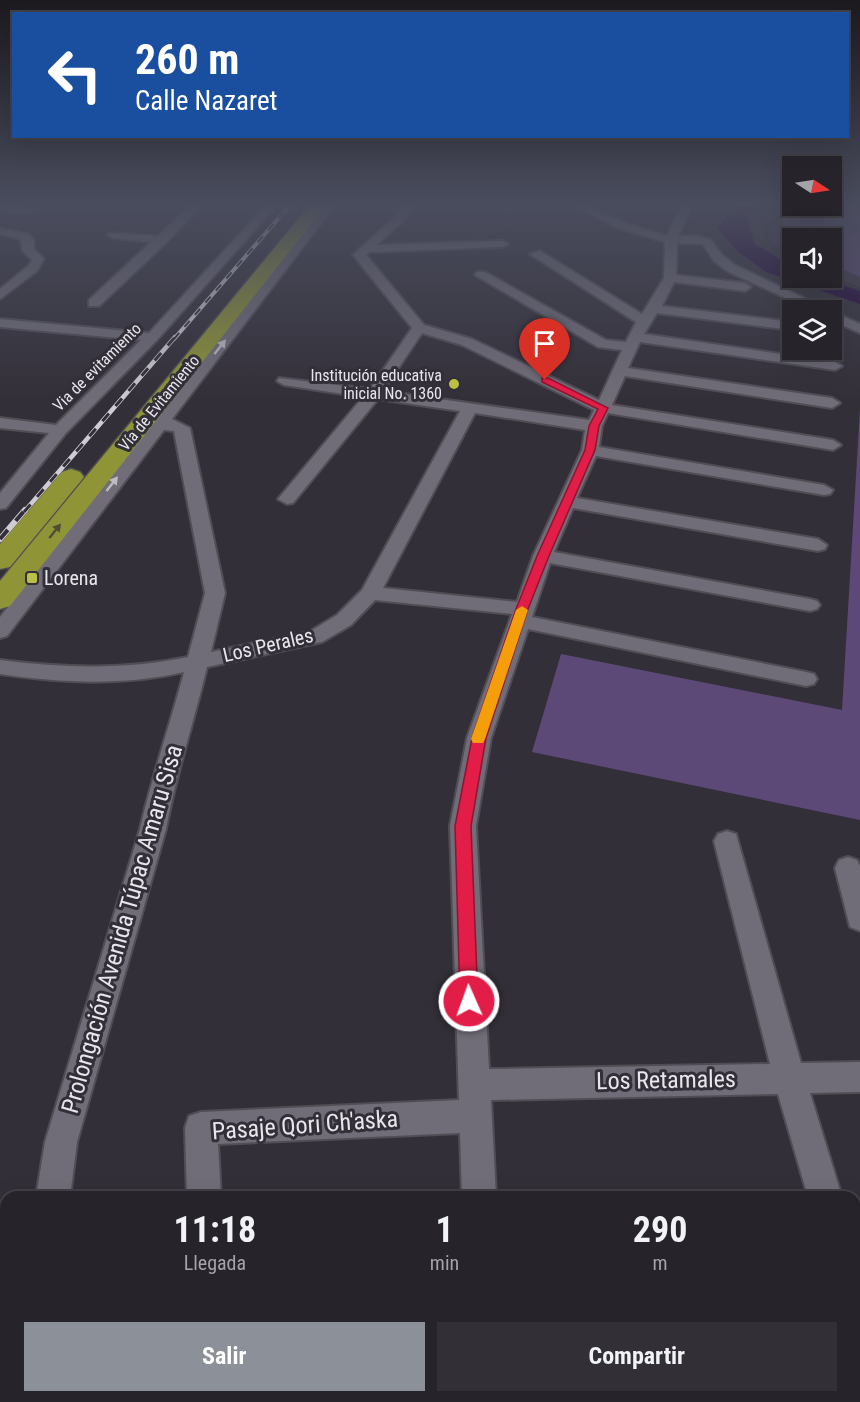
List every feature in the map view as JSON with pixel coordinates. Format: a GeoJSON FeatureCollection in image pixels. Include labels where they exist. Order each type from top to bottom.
{"type":"FeatureCollection","features":[{"type":"Feature","properties":{"kind":"highway","name":"Vía de Evitamiento"},"geometry":{"type":"LineString","coordinates":[[0,561],[245,270]]}},
{"type":"Feature","properties":{"kind":"highway","name":"Vía de Evitamiento"},"geometry":{"type":"LineString","coordinates":[[0,600],[265,270]]}},
{"type":"Feature","properties":{"kind":"street"},"geometry":{"type":"LineString","coordinates":[[0,295],[30,270]]}},
{"type":"Feature","properties":{"kind":"street"},"geometry":{"type":"LineString","coordinates":[[94,303],[130,270]]}},
{"type":"Feature","properties":{"kind":"street","name":"Via de evitamiento"},"geometry":{"type":"LineString","coordinates":[[2,500],[60,430],[152,337],[213,270]]}},
{"type":"Feature","properties":{"kind":"street"},"geometry":{"type":"LineString","coordinates":[[0,631],[279,270]]}},
{"type":"Feature","properties":{"kind":"street"},"geometry":{"type":"LineString","coordinates":[[371,270],[419,328],[467,342],[599,417]]}},
{"type":"Feature","properties":{"kind":"street"},"geometry":{"type":"LineString","coordinates":[[559,270],[641,328],[835,366]]}},
{"type":"Feature","properties":{"kind":"street"},"geometry":{"type":"LineString","coordinates":[[479,1191],[463,826],[479,738],[543,556],[590,450],[599,417],[618,371],[670,278],[670,270]]}},
{"type":"Feature","properties":{"kind":"street"},"geometry":{"type":"LineString","coordinates":[[736,270],[800,300]]}},
{"type":"Feature","properties":{"kind":"street"},"geometry":{"type":"LineString","coordinates":[[481,275],[603,344],[641,328],[782,326]]}},
{"type":"Feature","properties":{"kind":"street"},"geometry":{"type":"LineString","coordinates":[[670,278],[745,287]]}},
{"type":"Feature","properties":{"kind":"street"},"geometry":{"type":"LineString","coordinates":[[842,320],[860,329]]}},
{"type":"Feature","properties":{"kind":"street"},"geometry":{"type":"LineString","coordinates":[[0,323],[152,337]]}},
{"type":"Feature","properties":{"kind":"street"},"geometry":{"type":"LineString","coordinates":[[287,499],[373,395],[419,328]]}},
{"type":"Feature","properties":{"kind":"street"},"geometry":{"type":"LineString","coordinates":[[618,371],[832,403]]}},
{"type":"Feature","properties":{"kind":"street"},"geometry":{"type":"LineString","coordinates":[[284,381],[470,408],[599,417],[833,445]]}},
{"type":"Feature","properties":{"kind":"street","name":"Los Perales"},"geometry":{"type":"LineString","coordinates":[[0,667],[60,675],[147,673],[315,637],[344,620],[370,593],[470,408]]}},
{"type":"Feature","properties":{"kind":"street"},"geometry":{"type":"LineString","coordinates":[[0,423],[60,430]]}},
{"type":"Feature","properties":{"kind":"street","name":"Prolongación Avenida Túpac Amaru Sisa"},"geometry":{"type":"LineString","coordinates":[[54,1191],[61,1142],[153,829],[162,784],[182,724],[195,662],[215,593],[182,428],[172,424],[158,426]]}},
{"type":"Feature","properties":{"kind":"street"},"geometry":{"type":"LineString","coordinates":[[590,450],[824,490]]}},
{"type":"Feature","properties":{"kind":"street"},"geometry":{"type":"LineString","coordinates":[[567,502],[818,545]]}},
{"type":"Feature","properties":{"kind":"street"},"geometry":{"type":"LineString","coordinates":[[543,556],[810,605]]}},
{"type":"Feature","properties":{"kind":"street"},"geometry":{"type":"LineString","coordinates":[[370,593],[521,615],[806,679]]}},
{"type":"Feature","properties":{"kind":"street"},"geometry":{"type":"LineString","coordinates":[[727,842],[789,1077],[823,1191]]}},
{"type":"Feature","properties":{"kind":"street"},"geometry":{"type":"LineString","coordinates":[[848,868],[860,919]]}},
{"type":"Feature","properties":{"kind":"street","name":"Los Retamales"},"geometry":{"type":"LineString","coordinates":[[473,1100],[789,1077],[860,1077]]}},
{"type":"Feature","properties":{"kind":"street","name":"Pasaje Qori Ch'aska"},"geometry":{"type":"LineString","coordinates":[[204,1191],[201,1128],[473,1100]]}},
{"type":"Feature","properties":{"kind":"shaded area"},"geometry":{"type":"Polygon","coordinates":[[[764,270],[782,270],[782,277],[766,272],[764,270]]]}},
{"type":"Feature","properties":{"kind":"shaded area"},"geometry":{"type":"Polygon","coordinates":[[[842,270],[860,270],[860,287],[842,280],[842,270]]]}},
{"type":"Feature","properties":{"kind":"shaded area"},"geometry":{"type":"Polygon","coordinates":[[[845,270],[860,270],[860,277],[845,270]]]}},
{"type":"Feature","properties":{"kind":"shaded area"},"geometry":{"type":"Polygon","coordinates":[[[842,285],[860,291],[860,304],[813,288],[842,288],[842,285]]]}},
{"type":"Feature","properties":{"kind":"shaded area"},"geometry":{"type":"Polygon","coordinates":[[[860,409],[860,820],[532,752],[561,654],[842,710],[860,409]]]}},
{"type":"Feature","properties":{"kind":"railway"},"geometry":{"type":"LineString","coordinates":[[174,339],[233,270]]}},
{"type":"Feature","properties":{"kind":"railway"},"geometry":{"type":"LineString","coordinates":[[24,512],[175,337]]}},
{"type":"Feature","properties":{"kind":"railway"},"geometry":{"type":"LineString","coordinates":[[0,539],[25,510]]}},
{"type":"Feature","properties":{"kind":"slow traffic"},"geometry":{"type":"LineString","coordinates":[[478,739],[522,610]]}},
{"type":"Feature","properties":{"kind":"place","name":"Institución educativa inicial No. 1360"},"geometry":{"type":"Point","coordinates":[454,384]}},
{"type":"Feature","properties":{"kind":"place","name":"Lorena"},"geometry":{"type":"Point","coordinates":[32,578]}},
{"type":"Feature","properties":{"kind":"route"},"geometry":{"type":"LineString","coordinates":[[469,1001],[463,826],[479,738],[522,609],[590,450],[594,426],[603,408],[545,380]]}}]}
